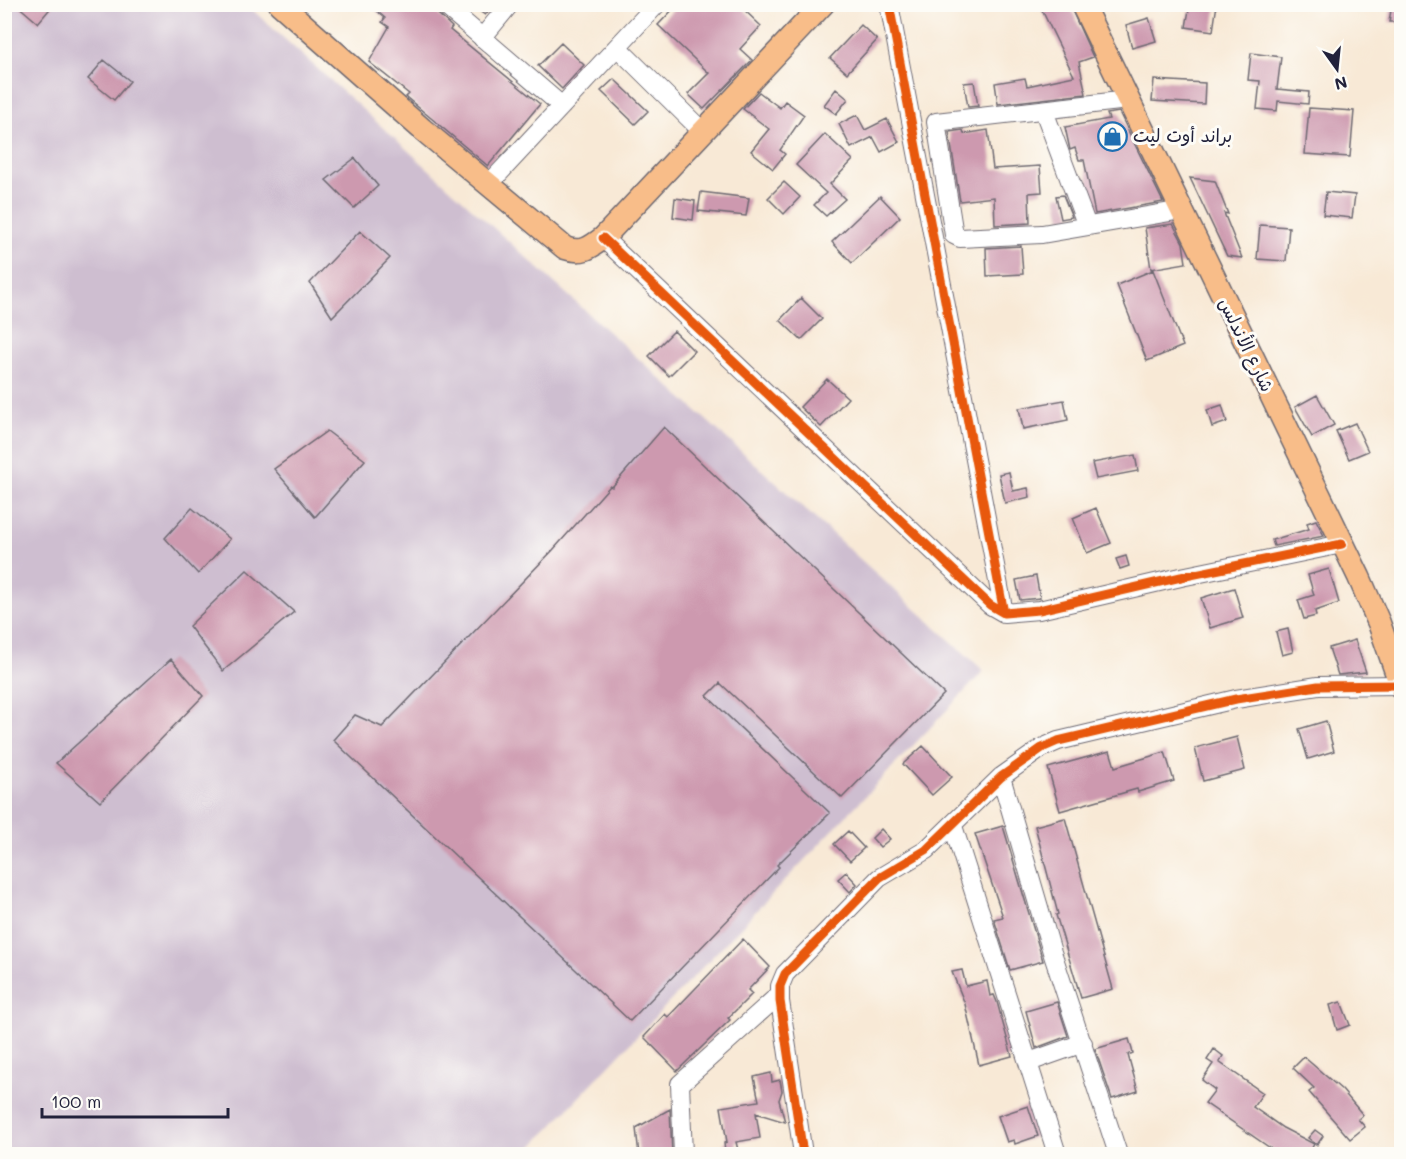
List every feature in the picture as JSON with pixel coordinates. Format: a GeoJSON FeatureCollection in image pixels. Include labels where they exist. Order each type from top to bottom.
{"type":"FeatureCollection","features":[{"type":"Feature","properties":{"kind":"main road"},"geometry":{"type":"LineString","coordinates":[[292,9],[489,184],[565,248],[581,251],[589,249],[603,237],[823,4]]}},
{"type":"Feature","properties":{"kind":"main road","name":"شارع الأندلس"},"geometry":{"type":"LineString","coordinates":[[1082,4],[1379,623],[1401,687]]}},
{"type":"Feature","properties":{"kind":"street"},"geometry":{"type":"LineString","coordinates":[[443,4],[562,106]]}},
{"type":"Feature","properties":{"kind":"street"},"geometry":{"type":"LineString","coordinates":[[482,38],[510,4]]}},
{"type":"Feature","properties":{"kind":"street"},"geometry":{"type":"LineString","coordinates":[[489,184],[657,4]]}},
{"type":"Feature","properties":{"kind":"street"},"geometry":{"type":"LineString","coordinates":[[889,4],[1004,613]]}},
{"type":"Feature","properties":{"kind":"street"},"geometry":{"type":"LineString","coordinates":[[617,47],[703,132]]}},
{"type":"Feature","properties":{"kind":"street"},"geometry":{"type":"LineString","coordinates":[[1128,100],[934,123],[954,234],[960,238],[1042,234],[1182,210]]}},
{"type":"Feature","properties":{"kind":"street"},"geometry":{"type":"LineString","coordinates":[[1044,111],[1087,226]]}},
{"type":"Feature","properties":{"kind":"street"},"geometry":{"type":"LineString","coordinates":[[603,237],[990,605],[1004,613],[1039,610],[1181,577],[1342,544]]}},
{"type":"Feature","properties":{"kind":"street"},"geometry":{"type":"LineString","coordinates":[[803,1155],[780,994],[786,974],[872,886],[889,871],[912,861],[953,826],[1001,777],[1024,759],[1058,741],[1236,699],[1318,686],[1401,687]]}},
{"type":"Feature","properties":{"kind":"street"},"geometry":{"type":"LineString","coordinates":[[1001,777],[1052,952],[1118,1155]]}},
{"type":"Feature","properties":{"kind":"street"},"geometry":{"type":"LineString","coordinates":[[953,826],[1057,1155]]}},
{"type":"Feature","properties":{"kind":"street"},"geometry":{"type":"LineString","coordinates":[[683,1155],[680,1084],[780,994]]}},
{"type":"Feature","properties":{"kind":"street"},"geometry":{"type":"LineString","coordinates":[[1029,1062],[1083,1043]]}},
{"type":"Feature","properties":{"kind":"shaded area"},"geometry":{"type":"Polygon","coordinates":[[[5,5],[247,5],[984,671],[525,1154],[5,1154],[5,5]]]}},
{"type":"Feature","properties":{"kind":"building"},"geometry":{"type":"Polygon","coordinates":[[[16,4],[54,4],[38,23],[16,4]]]}},
{"type":"Feature","properties":{"kind":"building"},"geometry":{"type":"Polygon","coordinates":[[[369,4],[427,4],[452,27],[450,30],[540,104],[488,166],[406,97],[409,94],[369,62],[389,27],[382,22],[385,18],[369,4]]]}},
{"type":"Feature","properties":{"kind":"building"},"geometry":{"type":"Polygon","coordinates":[[[469,4],[495,4],[485,15],[469,4]]]}},
{"type":"Feature","properties":{"kind":"building"},"geometry":{"type":"Polygon","coordinates":[[[678,4],[738,4],[761,26],[740,49],[752,60],[704,109],[688,94],[709,73],[658,25],[678,4]]]}},
{"type":"Feature","properties":{"kind":"building"},"geometry":{"type":"Polygon","coordinates":[[[1039,4],[1069,4],[1093,57],[1079,62],[1086,94],[998,104],[995,83],[1025,78],[1027,86],[1074,76],[1039,4]]]}},
{"type":"Feature","properties":{"kind":"building"},"geometry":{"type":"Polygon","coordinates":[[[1190,4],[1217,4],[1213,31],[1186,27],[1190,4]]]}},
{"type":"Feature","properties":{"kind":"building"},"geometry":{"type":"Polygon","coordinates":[[[1392,4],[1401,4],[1401,22],[1389,22],[1392,4]]]}},
{"type":"Feature","properties":{"kind":"building"},"geometry":{"type":"Polygon","coordinates":[[[1149,18],[1156,41],[1132,48],[1126,25],[1149,18]]]}},
{"type":"Feature","properties":{"kind":"building"},"geometry":{"type":"Polygon","coordinates":[[[861,25],[877,40],[847,73],[830,58],[861,25]]]}},
{"type":"Feature","properties":{"kind":"building"},"geometry":{"type":"Polygon","coordinates":[[[561,43],[584,65],[562,89],[538,66],[561,43]]]}},
{"type":"Feature","properties":{"kind":"building"},"geometry":{"type":"Polygon","coordinates":[[[1251,53],[1281,57],[1277,89],[1309,92],[1308,104],[1278,101],[1277,111],[1257,109],[1260,81],[1248,80],[1251,53]]]}},
{"type":"Feature","properties":{"kind":"building"},"geometry":{"type":"Polygon","coordinates":[[[104,60],[130,81],[114,100],[88,79],[104,60]]]}},
{"type":"Feature","properties":{"kind":"building"},"geometry":{"type":"Polygon","coordinates":[[[614,79],[648,111],[635,124],[601,91],[614,79]]]}},
{"type":"Feature","properties":{"kind":"building"},"geometry":{"type":"Polygon","coordinates":[[[1154,80],[1205,83],[1204,104],[1152,101],[1154,80]]]}},
{"type":"Feature","properties":{"kind":"building"},"geometry":{"type":"Polygon","coordinates":[[[974,82],[978,106],[968,107],[964,83],[974,82]]]}},
{"type":"Feature","properties":{"kind":"building"},"geometry":{"type":"Polygon","coordinates":[[[836,89],[848,99],[836,114],[824,105],[836,89]]]}},
{"type":"Feature","properties":{"kind":"building"},"geometry":{"type":"Polygon","coordinates":[[[759,92],[780,108],[785,101],[804,115],[780,150],[785,154],[773,169],[751,151],[769,129],[743,109],[759,92]]]}},
{"type":"Feature","properties":{"kind":"building"},"geometry":{"type":"Polygon","coordinates":[[[1309,108],[1354,111],[1350,157],[1305,154],[1309,108]]]}},
{"type":"Feature","properties":{"kind":"building"},"geometry":{"type":"Polygon","coordinates":[[[1119,112],[1163,202],[1095,214],[1084,160],[1079,160],[1075,148],[1070,150],[1065,127],[1109,119],[1107,114],[1119,112]]]}},
{"type":"Feature","properties":{"kind":"building"},"geometry":{"type":"Polygon","coordinates":[[[857,115],[865,130],[887,119],[899,142],[881,152],[873,137],[851,148],[839,124],[857,115]]]}},
{"type":"Feature","properties":{"kind":"building"},"geometry":{"type":"Polygon","coordinates":[[[963,130],[964,134],[988,130],[993,169],[1040,166],[1042,192],[1029,193],[1030,223],[995,225],[994,197],[960,201],[949,132],[963,130]]]}},
{"type":"Feature","properties":{"kind":"building"},"geometry":{"type":"Polygon","coordinates":[[[825,134],[853,160],[830,184],[845,199],[826,216],[814,205],[826,193],[796,165],[825,134]]]}},
{"type":"Feature","properties":{"kind":"building"},"geometry":{"type":"Polygon","coordinates":[[[355,158],[378,186],[354,208],[326,180],[355,158]]]}},
{"type":"Feature","properties":{"kind":"building"},"geometry":{"type":"Polygon","coordinates":[[[1190,178],[1215,181],[1228,214],[1224,213],[1242,258],[1227,256],[1190,178]]]}},
{"type":"Feature","properties":{"kind":"building"},"geometry":{"type":"Polygon","coordinates":[[[784,182],[800,197],[784,214],[768,198],[784,182]]]}},
{"type":"Feature","properties":{"kind":"building"},"geometry":{"type":"Polygon","coordinates":[[[701,192],[749,198],[746,216],[698,211],[701,192]]]}},
{"type":"Feature","properties":{"kind":"building"},"geometry":{"type":"Polygon","coordinates":[[[1326,192],[1355,195],[1352,218],[1323,215],[1326,192]]]}},
{"type":"Feature","properties":{"kind":"building"},"geometry":{"type":"Polygon","coordinates":[[[1063,195],[1072,217],[1061,219],[1056,196],[1063,195]]]}},
{"type":"Feature","properties":{"kind":"building"},"geometry":{"type":"Polygon","coordinates":[[[880,196],[900,217],[852,263],[832,242],[880,196]]]}},
{"type":"Feature","properties":{"kind":"building"},"geometry":{"type":"Polygon","coordinates":[[[675,198],[695,201],[693,220],[673,217],[675,198]]]}},
{"type":"Feature","properties":{"kind":"building"},"geometry":{"type":"Polygon","coordinates":[[[1173,224],[1183,243],[1186,263],[1151,269],[1145,228],[1173,224]]]}},
{"type":"Feature","properties":{"kind":"building"},"geometry":{"type":"Polygon","coordinates":[[[1260,225],[1289,227],[1286,261],[1257,259],[1260,225]]]}},
{"type":"Feature","properties":{"kind":"building"},"geometry":{"type":"Polygon","coordinates":[[[360,231],[390,258],[332,317],[310,283],[360,231]]]}},
{"type":"Feature","properties":{"kind":"building"},"geometry":{"type":"Polygon","coordinates":[[[1021,246],[1023,274],[987,276],[986,248],[1021,246]]]}},
{"type":"Feature","properties":{"kind":"building"},"geometry":{"type":"Polygon","coordinates":[[[1153,270],[1183,346],[1147,361],[1117,285],[1153,270]]]}},
{"type":"Feature","properties":{"kind":"building"},"geometry":{"type":"Polygon","coordinates":[[[801,298],[822,319],[801,340],[780,320],[801,298]]]}},
{"type":"Feature","properties":{"kind":"building"},"geometry":{"type":"Polygon","coordinates":[[[674,331],[694,351],[669,376],[649,356],[674,331]]]}},
{"type":"Feature","properties":{"kind":"building"},"geometry":{"type":"Polygon","coordinates":[[[827,379],[848,398],[821,427],[800,407],[827,379]]]}},
{"type":"Feature","properties":{"kind":"building"},"geometry":{"type":"Polygon","coordinates":[[[1317,395],[1334,425],[1312,437],[1295,407],[1317,395]]]}},
{"type":"Feature","properties":{"kind":"building"},"geometry":{"type":"Polygon","coordinates":[[[1064,400],[1068,420],[1023,429],[1019,408],[1064,400]]]}},
{"type":"Feature","properties":{"kind":"building"},"geometry":{"type":"Polygon","coordinates":[[[1222,405],[1227,422],[1212,427],[1207,410],[1222,405]]]}},
{"type":"Feature","properties":{"kind":"building"},"geometry":{"type":"Polygon","coordinates":[[[1355,423],[1368,451],[1349,459],[1336,431],[1355,423]]]}},
{"type":"Feature","properties":{"kind":"building"},"geometry":{"type":"Polygon","coordinates":[[[664,427],[944,694],[842,798],[720,683],[707,696],[830,813],[777,865],[779,867],[630,1021],[333,740],[355,715],[382,727],[553,550],[664,427]]]}},
{"type":"Feature","properties":{"kind":"building"},"geometry":{"type":"Polygon","coordinates":[[[327,431],[365,460],[315,517],[274,469],[327,431]]]}},
{"type":"Feature","properties":{"kind":"building"},"geometry":{"type":"Polygon","coordinates":[[[1135,455],[1138,471],[1096,479],[1092,463],[1135,455]]]}},
{"type":"Feature","properties":{"kind":"building"},"geometry":{"type":"Polygon","coordinates":[[[1009,472],[1013,491],[1028,488],[1030,497],[1005,503],[999,474],[1009,472]]]}},
{"type":"Feature","properties":{"kind":"building"},"geometry":{"type":"Polygon","coordinates":[[[192,508],[230,539],[198,574],[165,538],[192,508]]]}},
{"type":"Feature","properties":{"kind":"building"},"geometry":{"type":"Polygon","coordinates":[[[1096,508],[1111,543],[1087,553],[1073,518],[1096,508]]]}},
{"type":"Feature","properties":{"kind":"building"},"geometry":{"type":"Polygon","coordinates":[[[1316,520],[1324,536],[1274,546],[1272,540],[1309,529],[1307,523],[1316,520]]]}},
{"type":"Feature","properties":{"kind":"building"},"geometry":{"type":"Polygon","coordinates":[[[1126,556],[1129,566],[1120,569],[1116,559],[1126,556]]]}},
{"type":"Feature","properties":{"kind":"building"},"geometry":{"type":"Polygon","coordinates":[[[1329,569],[1339,603],[1315,611],[1316,616],[1304,619],[1298,600],[1314,595],[1308,575],[1329,569]]]}},
{"type":"Feature","properties":{"kind":"building"},"geometry":{"type":"Polygon","coordinates":[[[247,570],[294,612],[223,671],[189,626],[247,570]]]}},
{"type":"Feature","properties":{"kind":"building"},"geometry":{"type":"Polygon","coordinates":[[[1036,576],[1040,598],[1020,600],[1016,580],[1036,576]]]}},
{"type":"Feature","properties":{"kind":"building"},"geometry":{"type":"Polygon","coordinates":[[[1234,588],[1243,618],[1210,628],[1201,598],[1234,588]]]}},
{"type":"Feature","properties":{"kind":"building"},"geometry":{"type":"Polygon","coordinates":[[[1288,629],[1293,652],[1282,655],[1276,632],[1288,629]]]}},
{"type":"Feature","properties":{"kind":"building"},"geometry":{"type":"Polygon","coordinates":[[[1355,640],[1366,672],[1338,675],[1329,648],[1355,640]]]}},
{"type":"Feature","properties":{"kind":"building"},"geometry":{"type":"Polygon","coordinates":[[[171,659],[203,696],[100,802],[56,763],[171,659]]]}},
{"type":"Feature","properties":{"kind":"building"},"geometry":{"type":"Polygon","coordinates":[[[1326,721],[1334,751],[1308,759],[1299,729],[1326,721]]]}},
{"type":"Feature","properties":{"kind":"building"},"geometry":{"type":"Polygon","coordinates":[[[1237,737],[1245,770],[1203,781],[1195,748],[1237,737]]]}},
{"type":"Feature","properties":{"kind":"building"},"geometry":{"type":"Polygon","coordinates":[[[923,746],[952,777],[932,795],[903,764],[923,746]]]}},
{"type":"Feature","properties":{"kind":"building"},"geometry":{"type":"Polygon","coordinates":[[[1110,751],[1115,767],[1165,752],[1174,781],[1060,811],[1048,768],[1110,751]]]}},
{"type":"Feature","properties":{"kind":"building"},"geometry":{"type":"Polygon","coordinates":[[[1065,818],[1113,989],[1081,998],[1056,915],[1058,914],[1035,826],[1065,818]]]}},
{"type":"Feature","properties":{"kind":"building"},"geometry":{"type":"Polygon","coordinates":[[[1003,826],[1043,961],[1010,970],[994,919],[1003,917],[975,834],[1003,826]]]}},
{"type":"Feature","properties":{"kind":"building"},"geometry":{"type":"Polygon","coordinates":[[[881,829],[890,839],[880,847],[872,838],[881,829]]]}},
{"type":"Feature","properties":{"kind":"building"},"geometry":{"type":"Polygon","coordinates":[[[848,831],[864,848],[850,861],[834,844],[848,831]]]}},
{"type":"Feature","properties":{"kind":"building"},"geometry":{"type":"Polygon","coordinates":[[[846,872],[857,884],[850,892],[838,879],[846,872]]]}},
{"type":"Feature","properties":{"kind":"building"},"geometry":{"type":"Polygon","coordinates":[[[743,939],[770,967],[748,990],[752,994],[728,1018],[730,1020],[677,1071],[644,1037],[665,1014],[668,1017],[743,939]]]}},
{"type":"Feature","properties":{"kind":"building"},"geometry":{"type":"Polygon","coordinates":[[[962,970],[966,986],[987,981],[990,996],[994,995],[997,1002],[1012,1056],[979,1065],[965,1004],[952,972],[962,970]]]}},
{"type":"Feature","properties":{"kind":"building"},"geometry":{"type":"Polygon","coordinates":[[[1057,1002],[1068,1036],[1036,1048],[1026,1011],[1057,1002]]]}},
{"type":"Feature","properties":{"kind":"building"},"geometry":{"type":"Polygon","coordinates":[[[1341,1002],[1350,1025],[1337,1030],[1330,1005],[1341,1002]]]}},
{"type":"Feature","properties":{"kind":"building"},"geometry":{"type":"Polygon","coordinates":[[[1129,1039],[1133,1053],[1128,1055],[1138,1091],[1112,1099],[1095,1049],[1129,1039]]]}},
{"type":"Feature","properties":{"kind":"building"},"geometry":{"type":"Polygon","coordinates":[[[1214,1049],[1223,1056],[1219,1062],[1263,1093],[1253,1107],[1283,1128],[1314,1144],[1308,1155],[1271,1155],[1273,1150],[1205,1103],[1215,1090],[1202,1080],[1213,1064],[1207,1060],[1214,1049]]]}},
{"type":"Feature","properties":{"kind":"building"},"geometry":{"type":"Polygon","coordinates":[[[1304,1057],[1342,1090],[1363,1115],[1358,1119],[1365,1127],[1350,1139],[1309,1092],[1314,1088],[1293,1068],[1304,1057]]]}},
{"type":"Feature","properties":{"kind":"building"},"geometry":{"type":"Polygon","coordinates":[[[771,1073],[772,1082],[780,1080],[782,1091],[779,1100],[785,1122],[756,1113],[760,1138],[736,1142],[738,1150],[725,1152],[724,1143],[727,1142],[721,1107],[759,1101],[754,1077],[771,1073]]]}},
{"type":"Feature","properties":{"kind":"building"},"geometry":{"type":"Polygon","coordinates":[[[1028,1106],[1038,1136],[1015,1144],[1014,1140],[1007,1142],[998,1116],[1028,1106]]]}},
{"type":"Feature","properties":{"kind":"building"},"geometry":{"type":"Polygon","coordinates":[[[670,1109],[672,1155],[639,1155],[636,1128],[670,1109]]]}},
{"type":"Feature","properties":{"kind":"building"},"geometry":{"type":"Polygon","coordinates":[[[1315,1130],[1323,1136],[1317,1145],[1308,1138],[1315,1130]]]}},
{"type":"Feature","properties":{"kind":"cycle path"},"geometry":{"type":"LineString","coordinates":[[889,4],[1004,613]]}},
{"type":"Feature","properties":{"kind":"cycle path"},"geometry":{"type":"LineString","coordinates":[[603,238],[990,605],[1004,613],[1039,610],[1181,577],[1342,544]]}},
{"type":"Feature","properties":{"kind":"cycle path"},"geometry":{"type":"LineString","coordinates":[[803,1154],[780,1001],[780,986],[785,974],[879,878],[926,850],[1001,777],[1042,748],[1058,741],[1236,699],[1318,686],[1400,685]]}},
{"type":"Feature","properties":{"kind":"place","name":"براند أوت ليت"},"geometry":{"type":"Point","coordinates":[1112,136]}}]}
